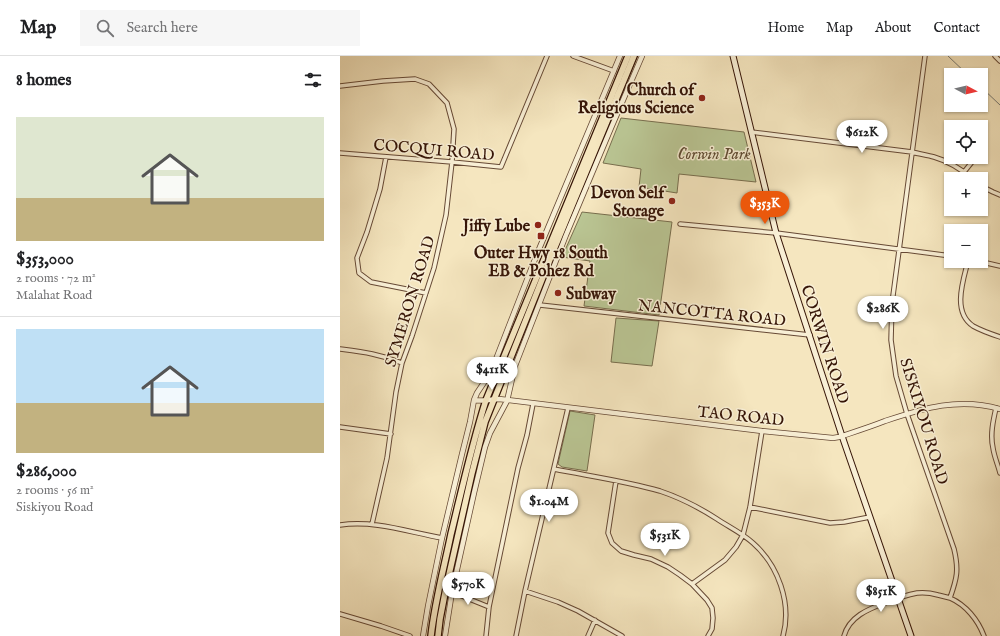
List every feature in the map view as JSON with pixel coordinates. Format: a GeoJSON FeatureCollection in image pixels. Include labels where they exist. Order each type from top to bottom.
{"type":"FeatureCollection","features":[{"type":"Feature","properties":{"kind":"main road"},"geometry":{"type":"LineString","coordinates":[[431,636],[439,587],[465,472],[486,400],[628,56]]}},
{"type":"Feature","properties":{"kind":"main road"},"geometry":{"type":"LineString","coordinates":[[438,636],[446,588],[472,473],[486,422],[555,247],[634,56]]}},
{"type":"Feature","properties":{"kind":"main road","name":"CORWIN ROAD"},"geometry":{"type":"LineString","coordinates":[[733,56],[776,233],[842,436],[911,636]]}},
{"type":"Feature","properties":{"kind":"street","name":"COCQUI ROAD"},"geometry":{"type":"LineString","coordinates":[[340,153],[452,162],[501,168],[547,56]]}},
{"type":"Feature","properties":{"kind":"street"},"geometry":{"type":"LineString","coordinates":[[573,56],[614,71]]}},
{"type":"Feature","properties":{"kind":"street"},"geometry":{"type":"LineString","coordinates":[[423,636],[442,538],[474,400],[495,363],[538,254],[620,56]]}},
{"type":"Feature","properties":{"kind":"street"},"geometry":{"type":"LineString","coordinates":[[445,636],[452,592],[485,447],[507,401],[515,366],[569,228],[642,56]]}},
{"type":"Feature","properties":{"kind":"street","name":"SISKIYOU ROAD"},"geometry":{"type":"LineString","coordinates":[[924,56],[892,303],[891,340],[896,376],[907,414],[957,559],[957,576],[950,598]]}},
{"type":"Feature","properties":{"kind":"street"},"geometry":{"type":"LineString","coordinates":[[995,56],[1000,61]]}},
{"type":"Feature","properties":{"kind":"street","name":"SYMERON ROAD"},"geometry":{"type":"LineString","coordinates":[[340,86],[415,79],[429,84],[447,103],[454,129],[446,215],[434,268],[402,363],[396,392],[387,458],[372,524]]}},
{"type":"Feature","properties":{"kind":"street"},"geometry":{"type":"LineString","coordinates":[[751,132],[912,152],[934,157],[951,164],[964,172],[970,164]]}},
{"type":"Feature","properties":{"kind":"street"},"geometry":{"type":"LineString","coordinates":[[386,157],[380,189],[367,232],[357,258],[360,273],[371,282],[426,293]]}},
{"type":"Feature","properties":{"kind":"street"},"geometry":{"type":"LineString","coordinates":[[988,189],[1000,195]]}},
{"type":"Feature","properties":{"kind":"street"},"geometry":{"type":"LineString","coordinates":[[680,224],[776,233],[944,255]]}},
{"type":"Feature","properties":{"kind":"street"},"geometry":{"type":"LineString","coordinates":[[988,263],[1000,266]]}},
{"type":"Feature","properties":{"kind":"street"},"geometry":{"type":"LineString","coordinates":[[966,268],[961,292],[961,306],[964,316],[972,325],[985,332],[1000,337]]}},
{"type":"Feature","properties":{"kind":"street","name":"NANCOTTA ROAD"},"geometry":{"type":"LineString","coordinates":[[540,304],[810,335]]}},
{"type":"Feature","properties":{"kind":"street"},"geometry":{"type":"LineString","coordinates":[[340,349],[372,353],[402,363]]}},
{"type":"Feature","properties":{"kind":"street","name":"TAO ROAD"},"geometry":{"type":"LineString","coordinates":[[474,400],[481,402],[494,399],[833,438],[930,407],[976,404],[998,408]]}},
{"type":"Feature","properties":{"kind":"street"},"geometry":{"type":"LineString","coordinates":[[486,636],[489,607],[533,404]]}},
{"type":"Feature","properties":{"kind":"street"},"geometry":{"type":"LineString","coordinates":[[516,636],[525,591],[568,408]]}},
{"type":"Feature","properties":{"kind":"street"},"geometry":{"type":"LineString","coordinates":[[998,408],[994,419],[993,449],[1000,473]]}},
{"type":"Feature","properties":{"kind":"street"},"geometry":{"type":"LineString","coordinates":[[340,427],[391,434]]}},
{"type":"Feature","properties":{"kind":"street"},"geometry":{"type":"LineString","coordinates":[[692,584],[725,560],[736,548],[743,535],[750,507],[762,431]]}},
{"type":"Feature","properties":{"kind":"street"},"geometry":{"type":"LineString","coordinates":[[554,469],[641,486],[662,492],[696,506],[743,535],[765,555],[780,584],[786,617],[783,636]]}},
{"type":"Feature","properties":{"kind":"street"},"geometry":{"type":"LineString","coordinates":[[616,481],[608,533],[612,543],[621,551],[651,559],[668,567],[692,584],[707,600],[712,608],[712,629],[708,636]]}},
{"type":"Feature","properties":{"kind":"street"},"geometry":{"type":"LineString","coordinates":[[750,507],[830,523],[844,522],[870,516]]}},
{"type":"Feature","properties":{"kind":"street"},"geometry":{"type":"LineString","coordinates":[[340,525],[372,524],[442,538]]}},
{"type":"Feature","properties":{"kind":"street"},"geometry":{"type":"LineString","coordinates":[[525,591],[558,602],[578,611],[622,636]]}},
{"type":"Feature","properties":{"kind":"street"},"geometry":{"type":"LineString","coordinates":[[452,592],[489,607]]}},
{"type":"Feature","properties":{"kind":"street"},"geometry":{"type":"LineString","coordinates":[[844,636],[852,621],[860,614],[898,598],[917,593],[929,592],[950,598],[962,606],[973,616],[984,636]]}},
{"type":"Feature","properties":{"kind":"street"},"geometry":{"type":"LineString","coordinates":[[340,614],[410,636]]}},
{"type":"Feature","properties":{"kind":"street"},"geometry":{"type":"LineString","coordinates":[[588,636],[595,620]]}},
{"type":"Feature","properties":{"kind":"green space","name":"Corwin Park"},"geometry":{"type":"Polygon","coordinates":[[[621,118],[744,132],[756,182],[679,174],[677,193],[639,187],[641,169],[603,163],[621,118]]]}},
{"type":"Feature","properties":{"kind":"green space"},"geometry":{"type":"Polygon","coordinates":[[[582,212],[672,222],[659,315],[584,306],[590,261],[562,257],[582,212]]]}},
{"type":"Feature","properties":{"kind":"green space"},"geometry":{"type":"Polygon","coordinates":[[[616,318],[659,321],[652,366],[611,362],[616,318]]]}},
{"type":"Feature","properties":{"kind":"green space"},"geometry":{"type":"Polygon","coordinates":[[[570,411],[595,415],[587,471],[562,467],[558,464],[570,411]]]}},
{"type":"Feature","properties":{"kind":"waterway"},"geometry":{"type":"LineString","coordinates":[[948,56],[961,68]]}},
{"type":"Feature","properties":{"kind":"waterway"},"geometry":{"type":"LineString","coordinates":[[988,94],[1000,105]]}},
{"type":"Feature","properties":{"kind":"place","name":"Church of Religious Science"},"geometry":{"type":"Point","coordinates":[702,98]}},
{"type":"Feature","properties":{"kind":"place","name":"Devon Self Storage"},"geometry":{"type":"Point","coordinates":[672,201]}},
{"type":"Feature","properties":{"kind":"place","name":"Jiffy Lube"},"geometry":{"type":"Point","coordinates":[538,225]}},
{"type":"Feature","properties":{"kind":"place","name":"Outer Hwy 18 South EB & Pohez Rd"},"geometry":{"type":"Point","coordinates":[541,236]}},
{"type":"Feature","properties":{"kind":"place","name":"Subway"},"geometry":{"type":"Point","coordinates":[558,293]}}]}
